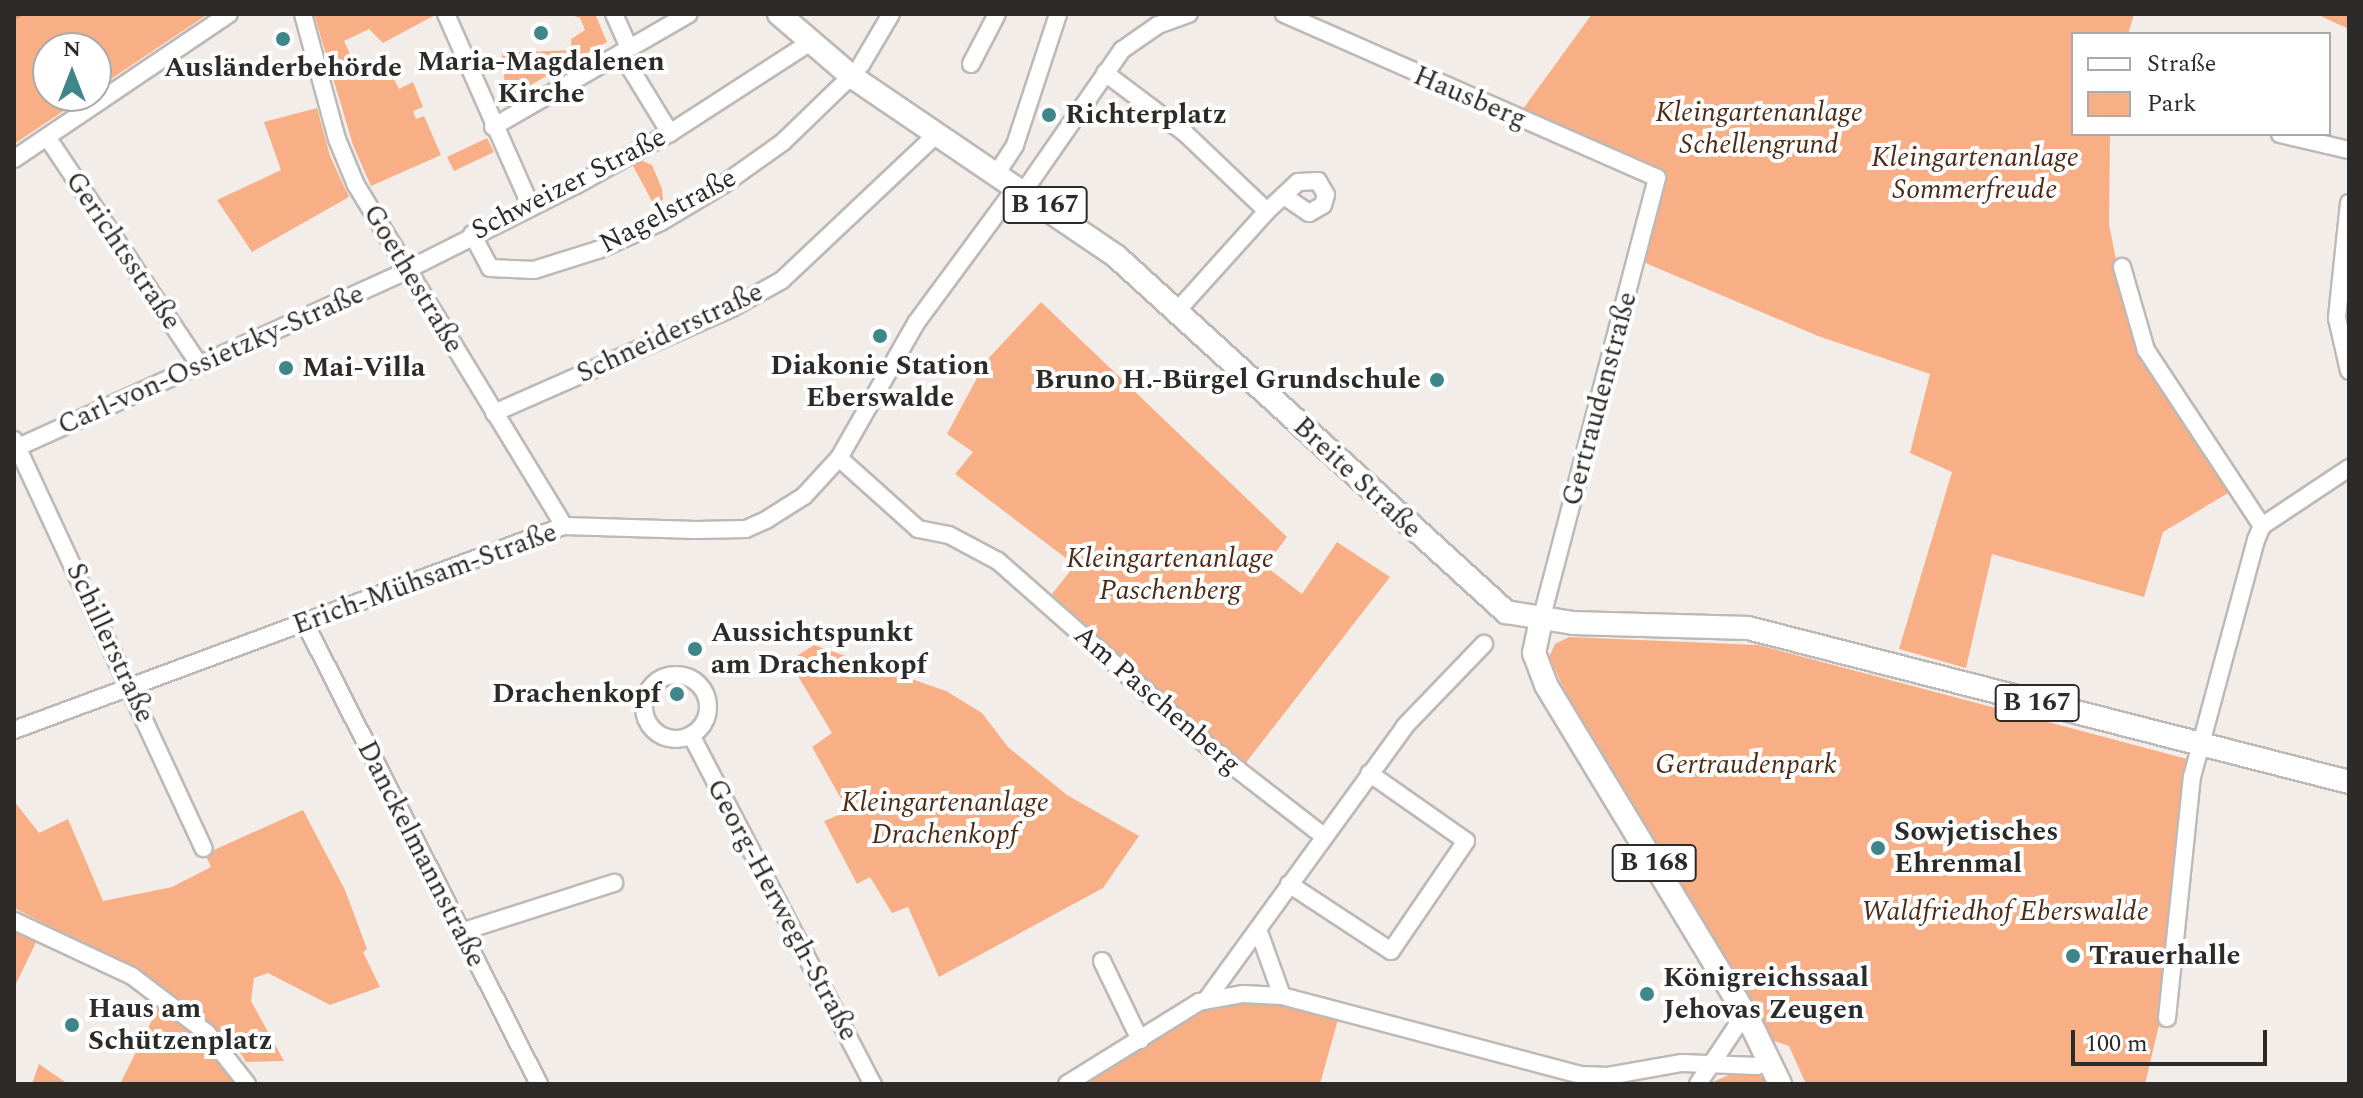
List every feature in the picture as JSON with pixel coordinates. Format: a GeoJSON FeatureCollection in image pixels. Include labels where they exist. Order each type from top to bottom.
{"type":"FeatureCollection","features":[{"type":"Feature","properties":{"kind":"main road","name":"Breite Straße"},"geometry":{"type":"LineString","coordinates":[[779,14],[809,43],[856,71],[937,134],[1097,241],[1177,311],[1490,603],[1541,620]]}},
{"type":"Feature","properties":{"kind":"main road","name":"B 167"},"geometry":{"type":"LineString","coordinates":[[1541,620],[1748,628],[2349,782]]}},
{"type":"Feature","properties":{"kind":"main road","name":"B 168"},"geometry":{"type":"LineString","coordinates":[[1541,620],[1534,653],[1546,685],[1748,1018],[1780,1084]]}},
{"type":"Feature","properties":{"kind":"street"},"geometry":{"type":"LineString","coordinates":[[14,159],[229,14]]}},
{"type":"Feature","properties":{"kind":"street","name":"Goethestraße"},"geometry":{"type":"LineString","coordinates":[[303,14],[345,162],[406,269],[564,526]]}},
{"type":"Feature","properties":{"kind":"street"},"geometry":{"type":"LineString","coordinates":[[614,14],[625,50],[670,133]]}},
{"type":"Feature","properties":{"kind":"street"},"geometry":{"type":"LineString","coordinates":[[493,127],[689,14]]}},
{"type":"Feature","properties":{"kind":"street","name":"Nagelstraße"},"geometry":{"type":"LineString","coordinates":[[472,234],[490,268],[534,270],[598,250],[661,222],[724,184],[794,134],[856,71],[891,14]]}},
{"type":"Feature","properties":{"kind":"street"},"geometry":{"type":"LineString","coordinates":[[997,173],[1015,145],[1058,14]]}},
{"type":"Feature","properties":{"kind":"street"},"geometry":{"type":"LineString","coordinates":[[1021,189],[1105,73],[1138,36],[1189,14]]}},
{"type":"Feature","properties":{"kind":"street","name":"Hausberg"},"geometry":{"type":"LineString","coordinates":[[1284,14],[1657,178]]}},
{"type":"Feature","properties":{"kind":"street"},"geometry":{"type":"LineString","coordinates":[[449,15],[493,127],[531,207]]}},
{"type":"Feature","properties":{"kind":"street"},"geometry":{"type":"LineString","coordinates":[[971,64],[997,15]]}},
{"type":"Feature","properties":{"kind":"street","name":"Schweizer Straße"},"geometry":{"type":"LineString","coordinates":[[406,269],[670,133],[809,43]]}},
{"type":"Feature","properties":{"kind":"street"},"geometry":{"type":"LineString","coordinates":[[1105,73],[1185,133],[1267,211]]}},
{"type":"Feature","properties":{"kind":"street","name":"Schneiderstraße"},"geometry":{"type":"LineString","coordinates":[[494,413],[732,308],[782,280],[937,134]]}},
{"type":"Feature","properties":{"kind":"street"},"geometry":{"type":"LineString","coordinates":[[2289,136],[2349,150]]}},
{"type":"Feature","properties":{"kind":"street","name":"Gerichtsstraße"},"geometry":{"type":"LineString","coordinates":[[47,137],[199,364]]}},
{"type":"Feature","properties":{"kind":"street","name":"Gertraudenstraße"},"geometry":{"type":"LineString","coordinates":[[1541,620],[1657,178]]}},
{"type":"Feature","properties":{"kind":"street","name":"Erich-Mühsam-Straße"},"geometry":{"type":"LineString","coordinates":[[14,730],[564,526],[746,529],[804,496],[839,458],[916,323],[1021,189]]}},
{"type":"Feature","properties":{"kind":"street"},"geometry":{"type":"LineString","coordinates":[[1177,311],[1284,196]]}},
{"type":"Feature","properties":{"kind":"street"},"geometry":{"type":"LineString","coordinates":[[2349,203],[2337,318],[2349,371]]}},
{"type":"Feature","properties":{"kind":"street"},"geometry":{"type":"LineString","coordinates":[[2122,267],[2146,350],[2262,526]]}},
{"type":"Feature","properties":{"kind":"street","name":"Carl-von-Ossietzky-Straße"},"geometry":{"type":"LineString","coordinates":[[16,445],[406,269]]}},
{"type":"Feature","properties":{"kind":"street","name":"Schillerstraße"},"geometry":{"type":"LineString","coordinates":[[16,445],[203,848]]}},
{"type":"Feature","properties":{"kind":"street","name":"Am Paschenberg"},"geometry":{"type":"LineString","coordinates":[[839,458],[918,529],[949,535],[998,561],[1210,748],[1322,835]]}},
{"type":"Feature","properties":{"kind":"street"},"geometry":{"type":"LineString","coordinates":[[2167,1018],[2199,746],[2262,526],[2349,468]]}},
{"type":"Feature","properties":{"kind":"street","name":"Danckelmannstraße"},"geometry":{"type":"LineString","coordinates":[[305,623],[539,1084]]}},
{"type":"Feature","properties":{"kind":"street"},"geometry":{"type":"LineString","coordinates":[[1067,1084],[1207,999],[1259,932],[1322,835],[1369,773],[1484,644]]}},
{"type":"Feature","properties":{"kind":"street"},"geometry":{"type":"LineString","coordinates":[[682,675],[701,686],[706,719],[691,735],[669,739],[650,727],[645,695],[660,678],[682,675]]}},
{"type":"Feature","properties":{"kind":"street","name":"Georg-Herwegh-Straße"},"geometry":{"type":"LineString","coordinates":[[691,735],[873,1084]]}},
{"type":"Feature","properties":{"kind":"street"},"geometry":{"type":"LineString","coordinates":[[1289,884],[1391,951],[1466,841],[1369,773]]}},
{"type":"Feature","properties":{"kind":"street"},"geometry":{"type":"LineString","coordinates":[[461,932],[614,883]]}},
{"type":"Feature","properties":{"kind":"street"},"geometry":{"type":"LineString","coordinates":[[14,921],[132,976],[207,1033],[247,1084]]}},
{"type":"Feature","properties":{"kind":"street"},"geometry":{"type":"LineString","coordinates":[[1259,932],[1282,996]]}},
{"type":"Feature","properties":{"kind":"street"},"geometry":{"type":"LineString","coordinates":[[1102,961],[1140,1040]]}},
{"type":"Feature","properties":{"kind":"street"},"geometry":{"type":"LineString","coordinates":[[1207,999],[1282,996],[1553,1071],[1608,1076],[1712,1062],[1757,1066],[1769,1061]]}},
{"type":"Feature","properties":{"kind":"street"},"geometry":{"type":"LineString","coordinates":[[1698,1084],[1748,1018]]}},
{"type":"Feature","properties":{"kind":"green space"},"geometry":{"type":"Polygon","coordinates":[[[14,14],[208,14],[112,78],[112,32],[32,32],[32,112],[62,112],[14,144],[14,14]]]}},
{"type":"Feature","properties":{"kind":"green space"},"geometry":{"type":"Polygon","coordinates":[[[314,14],[437,14],[383,43],[369,29],[344,41],[361,78],[388,67],[399,89],[413,82],[423,107],[413,111],[416,119],[424,116],[441,155],[371,186],[353,145],[314,14]]]}},
{"type":"Feature","properties":{"kind":"green space"},"geometry":{"type":"Polygon","coordinates":[[[569,14],[595,14],[607,42],[506,99],[502,53],[572,50],[571,39],[585,30],[580,18],[569,14]]]}},
{"type":"Feature","properties":{"kind":"green space"},"geometry":{"type":"Polygon","coordinates":[[[1592,14],[2134,14],[2129,32],[2071,32],[2071,136],[2110,136],[2109,224],[2124,301],[2149,366],[2228,493],[2163,532],[2144,597],[1992,554],[1966,668],[1899,649],[1952,472],[1910,453],[1930,374],[1818,336],[1636,259],[1657,178],[1517,117],[1592,14]]]}},
{"type":"Feature","properties":{"kind":"green space"},"geometry":{"type":"Polygon","coordinates":[[[2316,14],[2349,14],[2349,29],[2316,14]]]}},
{"type":"Feature","properties":{"kind":"green space"},"geometry":{"type":"Polygon","coordinates":[[[317,108],[330,156],[349,197],[252,252],[217,200],[281,170],[264,122],[317,108]]]}},
{"type":"Feature","properties":{"kind":"green space"},"geometry":{"type":"Polygon","coordinates":[[[487,138],[494,152],[454,171],[447,157],[487,138]]]}},
{"type":"Feature","properties":{"kind":"green space"},"geometry":{"type":"Polygon","coordinates":[[[640,160],[652,165],[662,189],[663,200],[654,205],[632,164],[640,160]]]}},
{"type":"Feature","properties":{"kind":"green space","name":"Kleingartenanlage Paschenberg"},"geometry":{"type":"Polygon","coordinates":[[[1041,302],[1287,537],[1265,566],[1302,594],[1337,542],[1390,577],[1241,769],[1210,748],[1052,594],[1075,565],[955,474],[973,452],[947,434],[986,361],[1041,302]]]}},
{"type":"Feature","properties":{"kind":"green space","name":"Waldfriedhof Eberswalde"},"geometry":{"type":"Polygon","coordinates":[[[1569,637],[1758,645],[2187,759],[2161,1017],[2145,1084],[1806,1084],[1789,1046],[1774,1041],[1585,734],[1549,657],[1555,644],[1569,637]]]}},
{"type":"Feature","properties":{"kind":"green space","name":"Kleingartenanlage Drachenkopf"},"geometry":{"type":"Polygon","coordinates":[[[814,645],[946,691],[982,713],[1008,747],[1067,795],[1139,836],[1103,888],[939,977],[908,907],[892,913],[870,877],[857,884],[824,821],[848,811],[812,747],[832,733],[789,661],[814,645]]]}},
{"type":"Feature","properties":{"kind":"green space"},"geometry":{"type":"Polygon","coordinates":[[[14,801],[39,833],[68,819],[103,901],[172,887],[211,867],[205,854],[303,810],[345,890],[367,949],[363,952],[380,987],[330,1005],[268,973],[254,978],[251,1001],[284,1061],[246,1062],[235,1044],[136,970],[14,908],[14,801]]]}},
{"type":"Feature","properties":{"kind":"green space"},"geometry":{"type":"Polygon","coordinates":[[[14,930],[37,940],[14,988],[14,930]]]}},
{"type":"Feature","properties":{"kind":"green space"},"geometry":{"type":"Polygon","coordinates":[[[1251,999],[1339,1016],[1320,1084],[1083,1084],[1207,1004],[1251,999]]]}},
{"type":"Feature","properties":{"kind":"green space"},"geometry":{"type":"Polygon","coordinates":[[[160,1004],[205,1038],[241,1084],[120,1084],[160,1004]]]}},
{"type":"Feature","properties":{"kind":"green space"},"geometry":{"type":"Polygon","coordinates":[[[39,1064],[68,1084],[32,1084],[39,1064]]]}},
{"type":"Feature","properties":{"kind":"green space"},"geometry":{"type":"Polygon","coordinates":[[[1738,1071],[1757,1074],[1772,1084],[1708,1084],[1738,1071]]]}},
{"type":"Feature","properties":{"kind":"waterway"},"geometry":{"type":"LineString","coordinates":[[14,18],[21,14]]}},
{"type":"Feature","properties":{"kind":"place","name":"Maria-Magdalenen Kirche"},"geometry":{"type":"Point","coordinates":[541,33]}},
{"type":"Feature","properties":{"kind":"place","name":"Ausländerbehörde"},"geometry":{"type":"Point","coordinates":[283,39]}},
{"type":"Feature","properties":{"kind":"place","name":"Richterplatz"},"geometry":{"type":"Point","coordinates":[1049,115]}},
{"type":"Feature","properties":{"kind":"place","name":"Diakonie Station Eberswalde"},"geometry":{"type":"Point","coordinates":[880,336]}},
{"type":"Feature","properties":{"kind":"place","name":"Mai-Villa"},"geometry":{"type":"Point","coordinates":[286,368]}},
{"type":"Feature","properties":{"kind":"place","name":"Bruno H.-Bürgel Grundschule"},"geometry":{"type":"Point","coordinates":[1437,380]}},
{"type":"Feature","properties":{"kind":"place","name":"Aussichtspunkt am Drachenkopf"},"geometry":{"type":"Point","coordinates":[695,649]}},
{"type":"Feature","properties":{"kind":"place","name":"Drachenkopf"},"geometry":{"type":"Point","coordinates":[677,694]}},
{"type":"Feature","properties":{"kind":"place","name":"Sowjetisches Ehrenmal"},"geometry":{"type":"Point","coordinates":[1878,848]}},
{"type":"Feature","properties":{"kind":"place","name":"Trauerhalle"},"geometry":{"type":"Point","coordinates":[2073,956]}},
{"type":"Feature","properties":{"kind":"place","name":"Königreichssaal Jehovas Zeugen"},"geometry":{"type":"Point","coordinates":[1647,994]}},
{"type":"Feature","properties":{"kind":"place","name":"Haus am Schützenplatz"},"geometry":{"type":"Point","coordinates":[72,1025]}},
{"type":"Feature","properties":{"kind":"park label","name":"Kleingartenanlage Schellengrund"},"geometry":{"type":"Point","coordinates":[1759,129]}},
{"type":"Feature","properties":{"kind":"park label","name":"Kleingartenanlage Sommerfreude"},"geometry":{"type":"Point","coordinates":[1975,174]}},
{"type":"Feature","properties":{"kind":"park label","name":"Gertraudenpark"},"geometry":{"type":"Point","coordinates":[1746,765]}}]}
